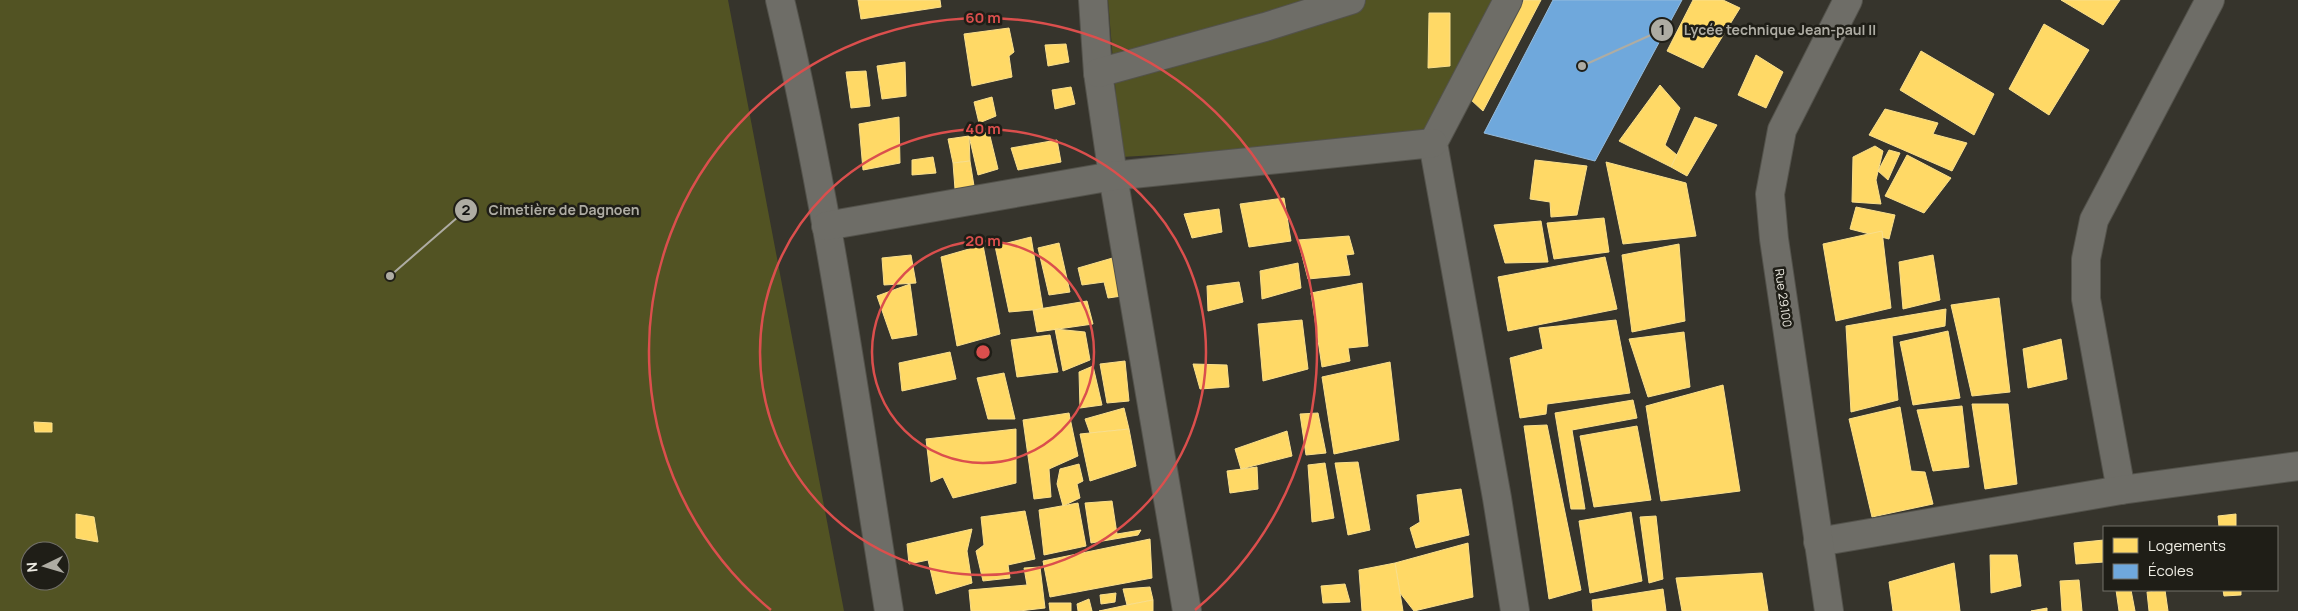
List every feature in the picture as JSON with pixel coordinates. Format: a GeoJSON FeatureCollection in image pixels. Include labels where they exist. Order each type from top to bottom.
{"type":"FeatureCollection","features":[{"type":"Feature","properties":{"kind":"street"},"geometry":{"type":"LineString","coordinates":[[780,0],[804,110],[826,226],[889,611]]}},
{"type":"Feature","properties":{"kind":"street"},"geometry":{"type":"LineString","coordinates":[[1093,0],[1098,73],[1113,176],[1187,611]]}},
{"type":"Feature","properties":{"kind":"street"},"geometry":{"type":"LineString","coordinates":[[1098,73],[1265,27],[1351,0]]}},
{"type":"Feature","properties":{"kind":"street"},"geometry":{"type":"LineString","coordinates":[[1508,0],[1433,143],[1516,611]]}},
{"type":"Feature","properties":{"kind":"street"},"geometry":{"type":"LineString","coordinates":[[2121,490],[2086,299],[2086,259],[2094,220],[2210,0]]}},
{"type":"Feature","properties":{"kind":"street","name":"Rue 29.100"},"geometry":{"type":"LineString","coordinates":[[1829,611],[1774,239],[1770,194],[1782,130],[1841,2]]}},
{"type":"Feature","properties":{"kind":"street"},"geometry":{"type":"LineString","coordinates":[[826,226],[1113,176],[1433,143]]}},
{"type":"Feature","properties":{"kind":"street"},"geometry":{"type":"LineString","coordinates":[[1818,542],[2121,490],[2298,466]]}},
{"type":"Feature","properties":{"kind":"shaded area"},"geometry":{"type":"Polygon","coordinates":[[[0,0],[728,0],[844,611],[0,611],[0,0]]]}},
{"type":"Feature","properties":{"kind":"shaded area"},"geometry":{"type":"Polygon","coordinates":[[[1108,0],[1492,0],[1420,140],[1121,157],[1108,0]]]}},
{"type":"Feature","properties":{"kind":"building: Logements"},"geometry":{"type":"Polygon","coordinates":[[[858,0],[940,0],[941,7],[861,19],[858,0]]]}},
{"type":"Feature","properties":{"kind":"building: Logements"},"geometry":{"type":"Polygon","coordinates":[[[1524,0],[1541,0],[1483,111],[1470,99],[1524,0]]]}},
{"type":"Feature","properties":{"kind":"building: Logements"},"geometry":{"type":"Polygon","coordinates":[[[1693,0],[1723,0],[1740,8],[1703,68],[1667,51],[1693,0]]]}},
{"type":"Feature","properties":{"kind":"building: Logements"},"geometry":{"type":"Polygon","coordinates":[[[2061,0],[2120,0],[2103,25],[2061,0]]]}},
{"type":"Feature","properties":{"kind":"building: Logements"},"geometry":{"type":"Polygon","coordinates":[[[1429,13],[1450,13],[1450,66],[1428,68],[1429,13]]]}},
{"type":"Feature","properties":{"kind":"building: Logements"},"geometry":{"type":"Polygon","coordinates":[[[2044,24],[2089,50],[2049,115],[2009,89],[2044,24]]]}},
{"type":"Feature","properties":{"kind":"building: Logements"},"geometry":{"type":"Polygon","coordinates":[[[1009,28],[1014,52],[1009,56],[1012,77],[972,86],[964,34],[1009,28]]]}},
{"type":"Feature","properties":{"kind":"building: Logements"},"geometry":{"type":"Polygon","coordinates":[[[1066,44],[1069,62],[1048,66],[1045,45],[1066,44]]]}},
{"type":"Feature","properties":{"kind":"building: Logements"},"geometry":{"type":"Polygon","coordinates":[[[1921,51],[1994,94],[1974,135],[1900,90],[1921,51]]]}},
{"type":"Feature","properties":{"kind":"building: Logements"},"geometry":{"type":"Polygon","coordinates":[[[1756,55],[1783,72],[1766,108],[1738,95],[1756,55]]]}},
{"type":"Feature","properties":{"kind":"building: Logements"},"geometry":{"type":"Polygon","coordinates":[[[905,62],[906,96],[882,99],[877,66],[905,62]]]}},
{"type":"Feature","properties":{"kind":"building: Logements"},"geometry":{"type":"Polygon","coordinates":[[[866,71],[870,106],[851,108],[846,72],[866,71]]]}},
{"type":"Feature","properties":{"kind":"building: Logements"},"geometry":{"type":"Polygon","coordinates":[[[1660,85],[1680,108],[1665,145],[1677,155],[1671,167],[1619,141],[1660,85]]]}},
{"type":"Feature","properties":{"kind":"building: Logements"},"geometry":{"type":"Polygon","coordinates":[[[1071,87],[1075,104],[1055,109],[1052,90],[1071,87]]]}},
{"type":"Feature","properties":{"kind":"building: Logements"},"geometry":{"type":"Polygon","coordinates":[[[992,97],[996,116],[979,123],[974,102],[992,97]]]}},
{"type":"Feature","properties":{"kind":"building: Logements"},"geometry":{"type":"Polygon","coordinates":[[[1885,109],[1938,123],[1933,134],[1967,143],[1952,171],[1869,135],[1885,109]]]}},
{"type":"Feature","properties":{"kind":"building: Logements"},"geometry":{"type":"Polygon","coordinates":[[[899,117],[900,163],[863,170],[859,124],[899,117]]]}},
{"type":"Feature","properties":{"kind":"building: Logements"},"geometry":{"type":"Polygon","coordinates":[[[1695,117],[1717,125],[1687,176],[1671,167],[1695,117]]]}},
{"type":"Feature","properties":{"kind":"building: Logements"},"geometry":{"type":"Polygon","coordinates":[[[989,132],[998,169],[978,175],[969,136],[989,132]]]}},
{"type":"Feature","properties":{"kind":"building: Logements"},"geometry":{"type":"Polygon","coordinates":[[[969,136],[970,161],[953,163],[948,139],[969,136]]]}},
{"type":"Feature","properties":{"kind":"building: Logements"},"geometry":{"type":"Polygon","coordinates":[[[1057,140],[1061,162],[1018,170],[1011,148],[1057,140]]]}},
{"type":"Feature","properties":{"kind":"building: Logements"},"geometry":{"type":"Polygon","coordinates":[[[1875,146],[1883,151],[1876,180],[1881,204],[1852,202],[1853,157],[1875,146]]]}},
{"type":"Feature","properties":{"kind":"building: Logements"},"geometry":{"type":"Polygon","coordinates":[[[1889,150],[1900,153],[1888,180],[1878,171],[1889,150]]]}},
{"type":"Feature","properties":{"kind":"building: Logements"},"geometry":{"type":"Polygon","coordinates":[[[1907,155],[1951,178],[1924,213],[1885,196],[1907,155]]]}},
{"type":"Feature","properties":{"kind":"building: Logements"},"geometry":{"type":"Polygon","coordinates":[[[933,157],[936,173],[912,175],[912,160],[933,157]]]}},
{"type":"Feature","properties":{"kind":"building: Logements"},"geometry":{"type":"Polygon","coordinates":[[[1535,160],[1587,166],[1577,215],[1551,217],[1550,202],[1530,199],[1535,160]]]}},
{"type":"Feature","properties":{"kind":"building: Logements"},"geometry":{"type":"Polygon","coordinates":[[[970,161],[974,186],[955,189],[953,163],[970,161]]]}},
{"type":"Feature","properties":{"kind":"building: Logements"},"geometry":{"type":"Polygon","coordinates":[[[1606,162],[1686,183],[1696,236],[1623,244],[1606,162]]]}},
{"type":"Feature","properties":{"kind":"building: Logements"},"geometry":{"type":"Polygon","coordinates":[[[1284,198],[1291,241],[1249,247],[1240,204],[1284,198]]]}},
{"type":"Feature","properties":{"kind":"building: Logements"},"geometry":{"type":"Polygon","coordinates":[[[1856,207],[1895,215],[1889,239],[1850,229],[1856,207]]]}},
{"type":"Feature","properties":{"kind":"building: Logements"},"geometry":{"type":"Polygon","coordinates":[[[1219,209],[1222,232],[1192,238],[1184,214],[1219,209]]]}},
{"type":"Feature","properties":{"kind":"building: Logements"},"geometry":{"type":"Polygon","coordinates":[[[1604,218],[1609,252],[1554,259],[1547,223],[1604,218]]]}},
{"type":"Feature","properties":{"kind":"building: Logements"},"geometry":{"type":"Polygon","coordinates":[[[1541,221],[1548,262],[1505,263],[1494,225],[1541,221]]]}},
{"type":"Feature","properties":{"kind":"building: Logements"},"geometry":{"type":"Polygon","coordinates":[[[1882,231],[1891,308],[1836,321],[1823,244],[1882,231]]]}},
{"type":"Feature","properties":{"kind":"building: Logements"},"geometry":{"type":"Polygon","coordinates":[[[1349,236],[1354,254],[1346,255],[1350,275],[1308,279],[1298,240],[1349,236]]]}},
{"type":"Feature","properties":{"kind":"building: Logements"},"geometry":{"type":"Polygon","coordinates":[[[1031,237],[1043,309],[1009,312],[995,246],[1031,237]]]}},
{"type":"Feature","properties":{"kind":"building: Logements"},"geometry":{"type":"Polygon","coordinates":[[[1059,243],[1070,292],[1049,295],[1038,248],[1059,243]]]}},
{"type":"Feature","properties":{"kind":"building: Logements"},"geometry":{"type":"Polygon","coordinates":[[[1679,244],[1685,321],[1632,332],[1622,255],[1679,244]]]}},
{"type":"Feature","properties":{"kind":"building: Logements"},"geometry":{"type":"Polygon","coordinates":[[[983,245],[1000,334],[957,346],[941,257],[983,245]]]}},
{"type":"Feature","properties":{"kind":"building: Logements"},"geometry":{"type":"Polygon","coordinates":[[[911,255],[916,283],[884,285],[882,258],[911,255]]]}},
{"type":"Feature","properties":{"kind":"building: Logements"},"geometry":{"type":"Polygon","coordinates":[[[1933,255],[1940,300],[1903,309],[1899,262],[1933,255]]]}},
{"type":"Feature","properties":{"kind":"building: Logements"},"geometry":{"type":"Polygon","coordinates":[[[1116,257],[1122,296],[1108,298],[1104,282],[1082,285],[1078,268],[1116,257]]]}},
{"type":"Feature","properties":{"kind":"building: Logements"},"geometry":{"type":"Polygon","coordinates":[[[1605,257],[1617,309],[1508,331],[1498,277],[1605,257]]]}},
{"type":"Feature","properties":{"kind":"building: Logements"},"geometry":{"type":"Polygon","coordinates":[[[1298,263],[1301,288],[1262,299],[1260,271],[1298,263]]]}},
{"type":"Feature","properties":{"kind":"building: Logements"},"geometry":{"type":"Polygon","coordinates":[[[1239,282],[1243,302],[1208,311],[1207,286],[1239,282]]]}},
{"type":"Feature","properties":{"kind":"building: Logements"},"geometry":{"type":"Polygon","coordinates":[[[1362,283],[1368,346],[1348,348],[1350,361],[1322,367],[1311,293],[1362,283]]]}},
{"type":"Feature","properties":{"kind":"building: Logements"},"geometry":{"type":"Polygon","coordinates":[[[910,284],[917,335],[892,339],[877,296],[910,284]]]}},
{"type":"Feature","properties":{"kind":"building: Logements"},"geometry":{"type":"Polygon","coordinates":[[[1999,298],[2010,392],[1972,396],[1951,305],[1999,298]]]}},
{"type":"Feature","properties":{"kind":"building: Logements"},"geometry":{"type":"Polygon","coordinates":[[[1087,301],[1093,324],[1037,332],[1033,310],[1087,301]]]}},
{"type":"Feature","properties":{"kind":"building: Logements"},"geometry":{"type":"Polygon","coordinates":[[[1946,309],[1945,326],[1892,336],[1898,400],[1851,412],[1846,326],[1946,309]]]}},
{"type":"Feature","properties":{"kind":"building: Logements"},"geometry":{"type":"Polygon","coordinates":[[[1302,320],[1308,369],[1263,381],[1258,324],[1302,320]]]}},
{"type":"Feature","properties":{"kind":"building: Logements"},"geometry":{"type":"Polygon","coordinates":[[[1616,320],[1630,393],[1547,404],[1546,414],[1520,418],[1510,358],[1543,349],[1539,328],[1616,320]]]}},
{"type":"Feature","properties":{"kind":"building: Logements"},"geometry":{"type":"Polygon","coordinates":[[[1055,329],[1085,332],[1090,360],[1063,371],[1055,329]]]}},
{"type":"Feature","properties":{"kind":"building: Logements"},"geometry":{"type":"Polygon","coordinates":[[[1948,331],[1960,398],[1913,405],[1900,342],[1948,331]]]}},
{"type":"Feature","properties":{"kind":"building: Logements"},"geometry":{"type":"Polygon","coordinates":[[[1684,332],[1690,387],[1648,397],[1629,339],[1684,332]]]}},
{"type":"Feature","properties":{"kind":"building: Logements"},"geometry":{"type":"Polygon","coordinates":[[[1050,335],[1058,372],[1017,377],[1011,340],[1050,335]]]}},
{"type":"Feature","properties":{"kind":"building: Logements"},"geometry":{"type":"Polygon","coordinates":[[[2061,339],[2067,379],[2028,388],[2023,349],[2061,339]]]}},
{"type":"Feature","properties":{"kind":"building: Logements"},"geometry":{"type":"Polygon","coordinates":[[[950,352],[956,379],[902,391],[899,363],[950,352]]]}},
{"type":"Feature","properties":{"kind":"building: Logements"},"geometry":{"type":"Polygon","coordinates":[[[1125,361],[1129,401],[1107,403],[1100,364],[1125,361]]]}},
{"type":"Feature","properties":{"kind":"building: Logements"},"geometry":{"type":"Polygon","coordinates":[[[1390,362],[1399,440],[1334,454],[1322,377],[1390,362]]]}},
{"type":"Feature","properties":{"kind":"building: Logements"},"geometry":{"type":"Polygon","coordinates":[[[1193,364],[1227,365],[1229,387],[1200,389],[1193,364]]]}},
{"type":"Feature","properties":{"kind":"building: Logements"},"geometry":{"type":"Polygon","coordinates":[[[1093,366],[1102,405],[1080,408],[1079,372],[1093,366]]]}},
{"type":"Feature","properties":{"kind":"building: Logements"},"geometry":{"type":"Polygon","coordinates":[[[1004,373],[1015,419],[988,419],[977,378],[1004,373]]]}},
{"type":"Feature","properties":{"kind":"building: Logements"},"geometry":{"type":"Polygon","coordinates":[[[1723,385],[1740,491],[1661,501],[1646,406],[1723,385]]]}},
{"type":"Feature","properties":{"kind":"building: Logements"},"geometry":{"type":"Polygon","coordinates":[[[1633,400],[1637,418],[1572,430],[1585,509],[1571,509],[1555,413],[1633,400]]]}},
{"type":"Feature","properties":{"kind":"building: Logements"},"geometry":{"type":"Polygon","coordinates":[[[1972,404],[2008,404],[2017,484],[1985,489],[1972,404]]]}},
{"type":"Feature","properties":{"kind":"building: Logements"},"geometry":{"type":"Polygon","coordinates":[[[1962,406],[1969,467],[1933,471],[1917,410],[1962,406]]]}},
{"type":"Feature","properties":{"kind":"building: Logements"},"geometry":{"type":"Polygon","coordinates":[[[1900,407],[1911,471],[1925,472],[1933,504],[1872,517],[1849,419],[1900,407]]]}},
{"type":"Feature","properties":{"kind":"building: Logements"},"geometry":{"type":"Polygon","coordinates":[[[1124,408],[1129,429],[1090,433],[1085,419],[1124,408]]]}},
{"type":"Feature","properties":{"kind":"building: Logements"},"geometry":{"type":"Polygon","coordinates":[[[1069,413],[1078,456],[1049,469],[1051,497],[1034,499],[1023,420],[1069,413]]]}},
{"type":"Feature","properties":{"kind":"building: Logements"},"geometry":{"type":"Polygon","coordinates":[[[1318,413],[1326,453],[1306,455],[1300,414],[1318,413]]]}},
{"type":"Feature","properties":{"kind":"building: Logements"},"geometry":{"type":"Polygon","coordinates":[[[34,422],[52,423],[52,432],[35,432],[34,422]]]}},
{"type":"Feature","properties":{"kind":"building: Logements"},"geometry":{"type":"Polygon","coordinates":[[[1547,425],[1581,590],[1549,599],[1524,426],[1547,425]]]}},
{"type":"Feature","properties":{"kind":"building: Logements"},"geometry":{"type":"Polygon","coordinates":[[[1637,426],[1651,500],[1594,507],[1580,436],[1637,426]]]}},
{"type":"Feature","properties":{"kind":"building: Logements"},"geometry":{"type":"Polygon","coordinates":[[[1016,429],[1016,483],[953,498],[943,477],[931,482],[926,439],[1016,429]]]}},
{"type":"Feature","properties":{"kind":"building: Logements"},"geometry":{"type":"Polygon","coordinates":[[[1129,429],[1136,466],[1090,481],[1080,434],[1129,429]]]}},
{"type":"Feature","properties":{"kind":"building: Logements"},"geometry":{"type":"Polygon","coordinates":[[[1287,431],[1292,456],[1241,469],[1235,449],[1287,431]]]}},
{"type":"Feature","properties":{"kind":"building: Logements"},"geometry":{"type":"Polygon","coordinates":[[[1358,462],[1370,530],[1348,535],[1335,463],[1358,462]]]}},
{"type":"Feature","properties":{"kind":"building: Logements"},"geometry":{"type":"Polygon","coordinates":[[[1325,463],[1334,518],[1312,522],[1308,465],[1325,463]]]}},
{"type":"Feature","properties":{"kind":"building: Logements"},"geometry":{"type":"Polygon","coordinates":[[[1079,464],[1083,481],[1077,484],[1080,498],[1063,506],[1057,484],[1060,469],[1079,464]]]}},
{"type":"Feature","properties":{"kind":"building: Logements"},"geometry":{"type":"Polygon","coordinates":[[[1257,467],[1258,489],[1230,493],[1227,471],[1257,467]]]}},
{"type":"Feature","properties":{"kind":"building: Logements"},"geometry":{"type":"Polygon","coordinates":[[[1461,489],[1469,535],[1416,548],[1410,528],[1420,522],[1417,495],[1461,489]]]}},
{"type":"Feature","properties":{"kind":"building: Logements"},"geometry":{"type":"Polygon","coordinates":[[[1112,501],[1117,534],[1141,530],[1138,535],[1091,543],[1085,503],[1112,501]]]}},
{"type":"Feature","properties":{"kind":"building: Logements"},"geometry":{"type":"Polygon","coordinates":[[[1078,503],[1086,546],[1044,555],[1039,510],[1078,503]]]}},
{"type":"Feature","properties":{"kind":"building: Logements"},"geometry":{"type":"Polygon","coordinates":[[[1025,511],[1035,559],[1008,565],[1010,578],[983,581],[976,551],[984,545],[981,517],[1025,511]]]}},
{"type":"Feature","properties":{"kind":"building: Logements"},"geometry":{"type":"Polygon","coordinates":[[[1631,512],[1642,581],[1590,593],[1579,521],[1631,512]]]}},
{"type":"Feature","properties":{"kind":"building: Logements"},"geometry":{"type":"Polygon","coordinates":[[[76,514],[94,517],[98,542],[76,538],[76,514]]]}},
{"type":"Feature","properties":{"kind":"building: Logements"},"geometry":{"type":"Polygon","coordinates":[[[2236,514],[2236,526],[2219,526],[2218,516],[2236,514]]]}},
{"type":"Feature","properties":{"kind":"building: Logements"},"geometry":{"type":"Polygon","coordinates":[[[1656,516],[1663,579],[1649,583],[1640,517],[1656,516]]]}},
{"type":"Feature","properties":{"kind":"building: Logements"},"geometry":{"type":"Polygon","coordinates":[[[972,529],[967,551],[972,583],[936,594],[928,560],[909,564],[907,544],[972,529]]]}},
{"type":"Feature","properties":{"kind":"building: Logements"},"geometry":{"type":"Polygon","coordinates":[[[1150,539],[1152,578],[1050,597],[1043,561],[1150,539]]]}},
{"type":"Feature","properties":{"kind":"building: Logements"},"geometry":{"type":"Polygon","coordinates":[[[2103,540],[2103,562],[2076,564],[2074,543],[2103,540]]]}},
{"type":"Feature","properties":{"kind":"building: Logements"},"geometry":{"type":"Polygon","coordinates":[[[1468,543],[1473,597],[1414,611],[1400,593],[1395,563],[1468,543]]]}},
{"type":"Feature","properties":{"kind":"building: Logements"},"geometry":{"type":"Polygon","coordinates":[[[1990,555],[2017,555],[2021,586],[1991,593],[1990,555]]]}},
{"type":"Feature","properties":{"kind":"building: Logements"},"geometry":{"type":"Polygon","coordinates":[[[1395,563],[1403,611],[1362,611],[1359,570],[1395,563]]]}},
{"type":"Feature","properties":{"kind":"building: Logements"},"geometry":{"type":"Polygon","coordinates":[[[1954,563],[1960,611],[1893,611],[1889,582],[1954,563]]]}},
{"type":"Feature","properties":{"kind":"building: Logements"},"geometry":{"type":"Polygon","coordinates":[[[1040,567],[1045,608],[1019,611],[971,611],[969,590],[1027,585],[1024,568],[1040,567]]]}},
{"type":"Feature","properties":{"kind":"building: Logements"},"geometry":{"type":"Polygon","coordinates":[[[1762,573],[1768,611],[1682,611],[1676,578],[1762,573]]]}},
{"type":"Feature","properties":{"kind":"building: Logements"},"geometry":{"type":"Polygon","coordinates":[[[2079,580],[2082,611],[2062,611],[2060,581],[2079,580]]]}},
{"type":"Feature","properties":{"kind":"building: Logements"},"geometry":{"type":"Polygon","coordinates":[[[1345,584],[1350,602],[1323,603],[1321,586],[1345,584]]]}},
{"type":"Feature","properties":{"kind":"building: Logements"},"geometry":{"type":"Polygon","coordinates":[[[1150,587],[1153,600],[1127,605],[1123,589],[1150,587]]]}},
{"type":"Feature","properties":{"kind":"building: Logements"},"geometry":{"type":"Polygon","coordinates":[[[1663,589],[1666,611],[1593,611],[1592,600],[1663,589]]]}},
{"type":"Feature","properties":{"kind":"building: Logements"},"geometry":{"type":"Polygon","coordinates":[[[2116,591],[2131,591],[2135,611],[2119,611],[2116,591]]]}},
{"type":"Feature","properties":{"kind":"building: Logements"},"geometry":{"type":"Polygon","coordinates":[[[2165,591],[2168,611],[2149,611],[2147,592],[2165,591]]]}},
{"type":"Feature","properties":{"kind":"building: Logements"},"geometry":{"type":"Polygon","coordinates":[[[2223,591],[2241,591],[2241,595],[2224,596],[2223,591]]]}},
{"type":"Feature","properties":{"kind":"building: Logements"},"geometry":{"type":"Polygon","coordinates":[[[1116,593],[1115,602],[1101,604],[1100,595],[1116,593]]]}},
{"type":"Feature","properties":{"kind":"building: Logements"},"geometry":{"type":"Polygon","coordinates":[[[1089,599],[1092,611],[1078,611],[1077,604],[1089,599]]]}},
{"type":"Feature","properties":{"kind":"building: Logements"},"geometry":{"type":"Polygon","coordinates":[[[1153,600],[1153,611],[1099,611],[1127,605],[1153,600]]]}},
{"type":"Feature","properties":{"kind":"building: Logements"},"geometry":{"type":"Polygon","coordinates":[[[1049,603],[1071,603],[1071,611],[1050,611],[1049,603]]]}},
{"type":"Feature","properties":{"kind":"building: Logements"},"geometry":{"type":"Polygon","coordinates":[[[2047,608],[2047,611],[2031,611],[2047,608]]]}},
{"type":"Feature","properties":{"kind":"building: Écoles"},"geometry":{"type":"Polygon","coordinates":[[[1553,0],[1682,0],[1595,161],[1484,133],[1553,0]]]}},
{"type":"Feature","properties":{"kind":"place","name":"Lycée technique Jean-paul II"},"geometry":{"type":"Point","coordinates":[1582,66]}},
{"type":"Feature","properties":{"kind":"place","name":"Cimetière de Dagnoen"},"geometry":{"type":"Point","coordinates":[390,276]}}]}
